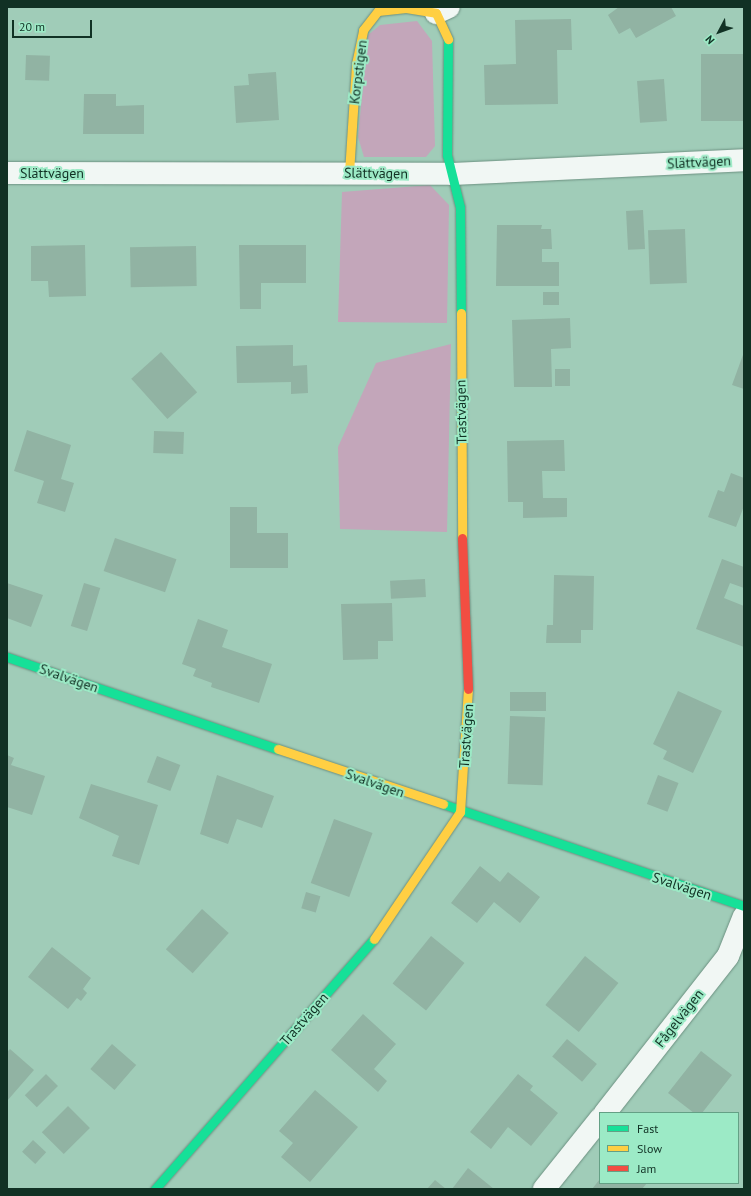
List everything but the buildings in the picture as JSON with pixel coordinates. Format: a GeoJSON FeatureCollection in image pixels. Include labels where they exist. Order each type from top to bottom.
{"type":"FeatureCollection","features":[{"type":"Feature","properties":{"kind":"street","name":"Korpstigen"},"geometry":{"type":"LineString","coordinates":[[349,173],[356,64],[363,30],[378,11],[406,8],[442,10],[448,36],[447,155],[452,174]]}},
{"type":"Feature","properties":{"kind":"street","name":"Slättvägen"},"geometry":{"type":"LineString","coordinates":[[7,173],[452,174],[744,160]]}},
{"type":"Feature","properties":{"kind":"street","name":"Trastvägen"},"geometry":{"type":"LineString","coordinates":[[155,1189],[382,930],[460,812],[469,701],[462,549],[460,207],[452,174]]}},
{"type":"Feature","properties":{"kind":"street","name":"Svalvägen"},"geometry":{"type":"LineString","coordinates":[[7,657],[460,812],[744,906]]}},
{"type":"Feature","properties":{"kind":"street","name":"Fågelvägen"},"geometry":{"type":"LineString","coordinates":[[606,1112],[728,956],[744,916]]}},
{"type":"Feature","properties":{"kind":"street"},"geometry":{"type":"LineString","coordinates":[[544,1189],[599,1120]]}},
{"type":"Feature","properties":{"kind":"shaded area"},"geometry":{"type":"Polygon","coordinates":[[[417,21],[432,41],[435,146],[426,157],[364,157],[358,137],[368,35],[380,25],[417,21]]]}},
{"type":"Feature","properties":{"kind":"shaded area"},"geometry":{"type":"Polygon","coordinates":[[[430,185],[449,205],[447,323],[338,322],[342,192],[430,185]]]}},
{"type":"Feature","properties":{"kind":"shaded area"},"geometry":{"type":"Polygon","coordinates":[[[451,344],[447,532],[340,529],[338,447],[376,363],[451,344]]]}},
{"type":"Feature","properties":{"kind":"traffic: fast"},"geometry":{"type":"LineString","coordinates":[[448,39],[447,155],[460,207],[461,313]]}},
{"type":"Feature","properties":{"kind":"traffic: fast"},"geometry":{"type":"LineString","coordinates":[[7,657],[278,749]]}},
{"type":"Feature","properties":{"kind":"traffic: fast"},"geometry":{"type":"LineString","coordinates":[[443,804],[744,906]]}},
{"type":"Feature","properties":{"kind":"traffic: fast"},"geometry":{"type":"LineString","coordinates":[[155,1189],[374,939]]}},
{"type":"Feature","properties":{"kind":"traffic: slow"},"geometry":{"type":"LineString","coordinates":[[349,173],[356,64],[363,30],[378,11],[406,8],[436,13],[448,39]]}},
{"type":"Feature","properties":{"kind":"traffic: slow"},"geometry":{"type":"LineString","coordinates":[[461,313],[462,538]]}},
{"type":"Feature","properties":{"kind":"traffic: slow"},"geometry":{"type":"LineString","coordinates":[[374,939],[460,812],[468,689]]}},
{"type":"Feature","properties":{"kind":"traffic: slow"},"geometry":{"type":"LineString","coordinates":[[278,749],[443,804]]}},
{"type":"Feature","properties":{"kind":"traffic: jam"},"geometry":{"type":"LineString","coordinates":[[462,538],[468,689]]}}]}
